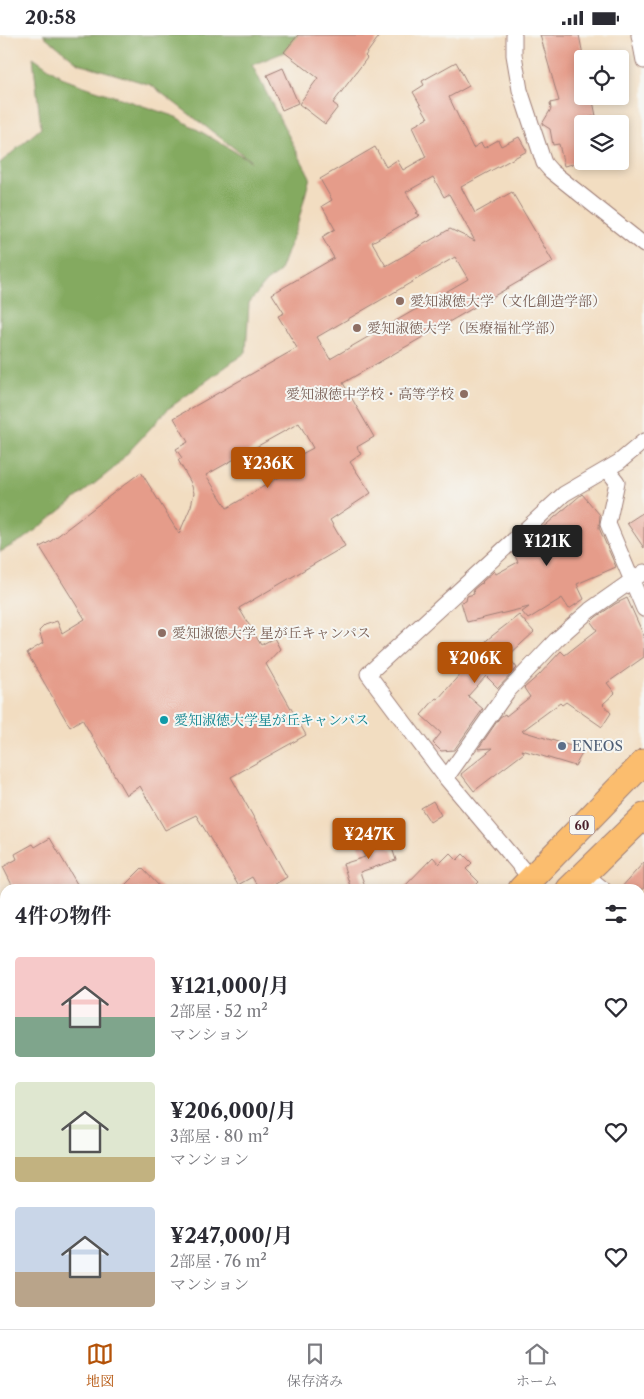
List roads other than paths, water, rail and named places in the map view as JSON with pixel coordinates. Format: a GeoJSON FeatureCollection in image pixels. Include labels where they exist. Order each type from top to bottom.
{"type":"FeatureCollection","features":[{"type":"Feature","properties":{"kind":"main road","name":"60"},"geometry":{"type":"LineString","coordinates":[[526,884],[644,762]]}},
{"type":"Feature","properties":{"kind":"main road"},"geometry":{"type":"LineString","coordinates":[[585,884],[644,816]]}},
{"type":"Feature","properties":{"kind":"street"},"geometry":{"type":"LineString","coordinates":[[514,35],[514,55],[520,90],[544,163],[551,171],[644,245]]}},
{"type":"Feature","properties":{"kind":"street"},"geometry":{"type":"LineString","coordinates":[[639,35],[644,61]]}},
{"type":"Feature","properties":{"kind":"street"},"geometry":{"type":"LineString","coordinates":[[526,884],[368,674],[564,494],[619,462],[644,441]]}},
{"type":"Feature","properties":{"kind":"street"},"geometry":{"type":"LineString","coordinates":[[607,469],[617,482],[608,524],[638,577],[644,609]]}},
{"type":"Feature","properties":{"kind":"street"},"geometry":{"type":"LineString","coordinates":[[446,778],[507,692],[556,640],[590,610],[638,577]]}},
{"type":"Feature","properties":{"kind":"place","name":"愛知淑徳大学（文化創造学部）"},"geometry":{"type":"Point","coordinates":[400,301]}},
{"type":"Feature","properties":{"kind":"place","name":"愛知淑徳大学（医療福祉学部）"},"geometry":{"type":"Point","coordinates":[357,328]}},
{"type":"Feature","properties":{"kind":"place","name":"愛知淑徳中学校・高等学校"},"geometry":{"type":"Point","coordinates":[464,394]}},
{"type":"Feature","properties":{"kind":"place","name":"愛知淑徳大学 星が丘キャンパス"},"geometry":{"type":"Point","coordinates":[162,633]}},
{"type":"Feature","properties":{"kind":"place","name":"愛知淑徳大学星が丘キャンパス"},"geometry":{"type":"Point","coordinates":[164,720]}},
{"type":"Feature","properties":{"kind":"place","name":"ENEOS"},"geometry":{"type":"Point","coordinates":[562,746]}}]}
